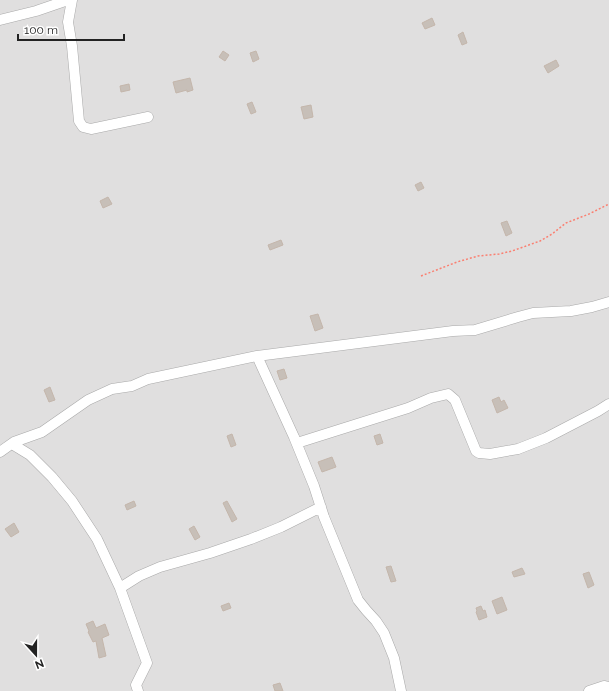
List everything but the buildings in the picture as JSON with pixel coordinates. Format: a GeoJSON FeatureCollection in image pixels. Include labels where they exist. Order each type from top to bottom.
{"type":"FeatureCollection","features":[{"type":"Feature","properties":{"kind":"street"},"geometry":{"type":"LineString","coordinates":[[0,20],[36,11],[68,0]]}},
{"type":"Feature","properties":{"kind":"street"},"geometry":{"type":"LineString","coordinates":[[72,0],[68,22],[72,46],[79,121],[82,127],[91,128],[148,117]]}},
{"type":"Feature","properties":{"kind":"street"},"geometry":{"type":"LineString","coordinates":[[0,452],[14,442],[42,432],[88,400],[112,390],[132,386],[148,379],[257,356],[453,331],[475,330],[533,313],[571,311],[609,302]]}},
{"type":"Feature","properties":{"kind":"street"},"geometry":{"type":"LineString","coordinates":[[257,356],[297,443],[358,600],[384,633],[394,658],[401,691]]}},
{"type":"Feature","properties":{"kind":"street"},"geometry":{"type":"LineString","coordinates":[[297,443],[408,408],[431,398],[448,394],[455,400],[476,451],[479,453],[490,454],[518,449],[546,438],[609,404]]}},
{"type":"Feature","properties":{"kind":"street"},"geometry":{"type":"LineString","coordinates":[[12,444],[30,456],[52,477],[72,502],[97,539],[120,588],[147,663],[136,685],[138,691]]}},
{"type":"Feature","properties":{"kind":"street"},"geometry":{"type":"LineString","coordinates":[[120,588],[139,576],[160,567],[210,553],[251,539],[281,527],[321,507]]}},
{"type":"Feature","properties":{"kind":"street"},"geometry":{"type":"LineString","coordinates":[[589,691],[604,686],[609,687]]}},
{"type":"Feature","properties":{"kind":"path"},"geometry":{"type":"LineString","coordinates":[[421,276],[457,262],[478,256],[512,251],[540,241],[566,223],[609,204]]}},
{"type":"Feature","properties":{"kind":"shaded area"},"geometry":{"type":"Polygon","coordinates":[[[0,0],[609,0],[609,691],[0,691],[0,0]]]}}]}
